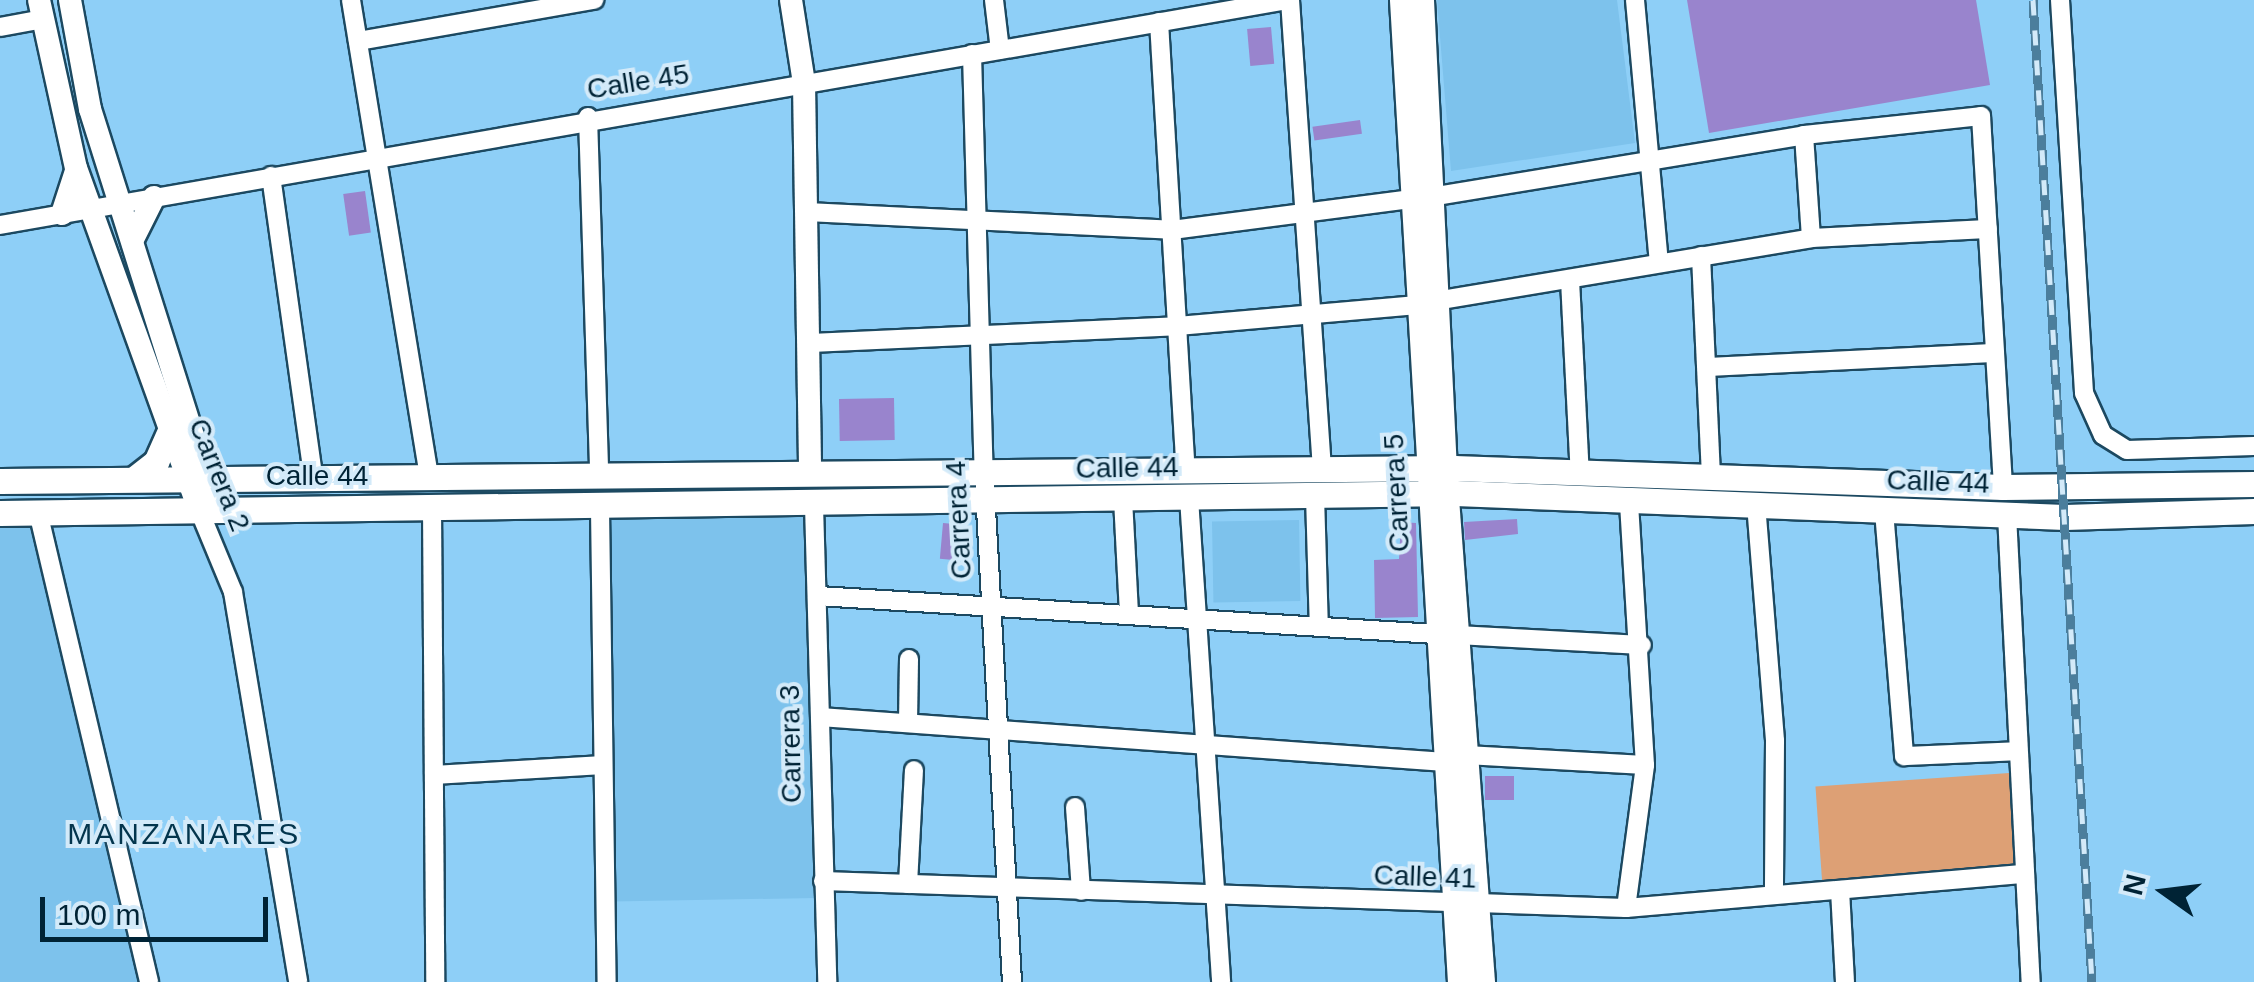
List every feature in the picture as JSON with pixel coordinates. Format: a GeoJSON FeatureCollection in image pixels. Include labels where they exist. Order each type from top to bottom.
{"type":"FeatureCollection","features":[{"type":"Feature","properties":{"kind":"main road","name":"Carrera 5"},"geometry":{"type":"LineString","coordinates":[[1402,0],[1421,198],[1466,906],[1482,982]]}},
{"type":"Feature","properties":{"kind":"main road","name":"Carrera 5"},"geometry":{"type":"LineString","coordinates":[[1421,198],[1422,0]]}},
{"type":"Feature","properties":{"kind":"main road"},"geometry":{"type":"LineString","coordinates":[[134,479],[156,462],[169,433]]}},
{"type":"Feature","properties":{"kind":"main road","name":"Calle 44"},"geometry":{"type":"LineString","coordinates":[[0,481],[1322,470],[1629,500],[2007,514],[2254,512]]}},
{"type":"Feature","properties":{"kind":"main road"},"geometry":{"type":"LineString","coordinates":[[503,475],[504,507]]}},
{"type":"Feature","properties":{"kind":"main road","name":"Calle 44"},"geometry":{"type":"LineString","coordinates":[[0,513],[206,506],[600,508],[1315,496],[1436,481],[1580,475],[2003,487],[2254,484]]}},
{"type":"Feature","properties":{"kind":"main road","name":"Carrera 5"},"geometry":{"type":"LineString","coordinates":[[1460,982],[1466,906]]}},
{"type":"Feature","properties":{"kind":"street","name":"Carrera 2"},"geometry":{"type":"LineString","coordinates":[[70,0],[90,110],[133,238],[195,478],[233,592],[298,982]]}},
{"type":"Feature","properties":{"kind":"street"},"geometry":{"type":"LineString","coordinates":[[351,0],[428,476]]}},
{"type":"Feature","properties":{"kind":"street"},"geometry":{"type":"LineString","coordinates":[[358,40],[557,3],[594,0]]}},
{"type":"Feature","properties":{"kind":"street"},"geometry":{"type":"LineString","coordinates":[[790,0],[804,82],[810,474]]}},
{"type":"Feature","properties":{"kind":"street"},"geometry":{"type":"LineString","coordinates":[[994,0],[1000,50]]}},
{"type":"Feature","properties":{"kind":"street","name":"Calle 45"},"geometry":{"type":"LineString","coordinates":[[0,226],[588,117],[1288,0]]}},
{"type":"Feature","properties":{"kind":"street"},"geometry":{"type":"LineString","coordinates":[[1288,0],[1322,470]]}},
{"type":"Feature","properties":{"kind":"street"},"geometry":{"type":"LineString","coordinates":[[1635,0],[1659,262]]}},
{"type":"Feature","properties":{"kind":"street"},"geometry":{"type":"LineString","coordinates":[[2060,0],[2084,393],[2096,421],[2127,450],[2254,446]]}},
{"type":"Feature","properties":{"kind":"street","name":"Carrera 2"},"geometry":{"type":"LineString","coordinates":[[41,10],[76,168],[169,433],[195,478]]}},
{"type":"Feature","properties":{"kind":"street"},"geometry":{"type":"LineString","coordinates":[[0,27],[41,10]]}},
{"type":"Feature","properties":{"kind":"street"},"geometry":{"type":"LineString","coordinates":[[1159,22],[1186,471]]}},
{"type":"Feature","properties":{"kind":"street","name":"Carrera 4"},"geometry":{"type":"LineString","coordinates":[[972,54],[984,472],[1012,982]]}},
{"type":"Feature","properties":{"kind":"street"},"geometry":{"type":"LineString","coordinates":[[807,212],[1172,230],[1421,198],[1804,135],[1981,116],[2003,487]]}},
{"type":"Feature","properties":{"kind":"street"},"geometry":{"type":"LineString","coordinates":[[588,117],[599,474]]}},
{"type":"Feature","properties":{"kind":"street"},"geometry":{"type":"LineString","coordinates":[[1804,135],[1811,238]]}},
{"type":"Feature","properties":{"kind":"street"},"geometry":{"type":"LineString","coordinates":[[62,214],[76,168]]}},
{"type":"Feature","properties":{"kind":"street"},"geometry":{"type":"LineString","coordinates":[[271,176],[313,476]]}},
{"type":"Feature","properties":{"kind":"street"},"geometry":{"type":"LineString","coordinates":[[133,238],[154,197]]}},
{"type":"Feature","properties":{"kind":"street"},"geometry":{"type":"LineString","coordinates":[[808,343],[1178,326],[1426,303],[1811,238],[1988,229]]}},
{"type":"Feature","properties":{"kind":"street"},"geometry":{"type":"LineString","coordinates":[[1701,256],[1711,480]]}},
{"type":"Feature","properties":{"kind":"street"},"geometry":{"type":"LineString","coordinates":[[1570,280],[1580,475]]}},
{"type":"Feature","properties":{"kind":"street"},"geometry":{"type":"LineString","coordinates":[[1708,367],[1994,353]]}},
{"type":"Feature","properties":{"kind":"street"},"geometry":{"type":"LineString","coordinates":[[1315,496],[1319,627]]}},
{"type":"Feature","properties":{"kind":"street"},"geometry":{"type":"LineString","coordinates":[[1123,498],[1129,615]]}},
{"type":"Feature","properties":{"kind":"street"},"geometry":{"type":"LineString","coordinates":[[1189,498],[1221,982]]}},
{"type":"Feature","properties":{"kind":"street"},"geometry":{"type":"LineString","coordinates":[[1626,908],[1645,765],[1642,645],[1629,500]]}},
{"type":"Feature","properties":{"kind":"street"},"geometry":{"type":"LineString","coordinates":[[1756,504],[1775,742],[1774,894]]}},
{"type":"Feature","properties":{"kind":"street","name":"Carrera 3"},"geometry":{"type":"LineString","coordinates":[[814,505],[827,982]]}},
{"type":"Feature","properties":{"kind":"street"},"geometry":{"type":"LineString","coordinates":[[432,507],[435,982]]}},
{"type":"Feature","properties":{"kind":"street"},"geometry":{"type":"LineString","coordinates":[[600,508],[606,982]]}},
{"type":"Feature","properties":{"kind":"street"},"geometry":{"type":"LineString","coordinates":[[1884,511],[1904,756],[2018,752]]}},
{"type":"Feature","properties":{"kind":"street"},"geometry":{"type":"LineString","coordinates":[[38,512],[149,982]]}},
{"type":"Feature","properties":{"kind":"street"},"geometry":{"type":"LineString","coordinates":[[2007,514],[2031,982],[2018,982]]}},
{"type":"Feature","properties":{"kind":"street"},"geometry":{"type":"LineString","coordinates":[[818,596],[1642,645]]}},
{"type":"Feature","properties":{"kind":"street"},"geometry":{"type":"LineString","coordinates":[[908,723],[910,659]]}},
{"type":"Feature","properties":{"kind":"street"},"geometry":{"type":"LineString","coordinates":[[820,716],[1205,744],[1645,765]]}},
{"type":"Feature","properties":{"kind":"street"},"geometry":{"type":"LineString","coordinates":[[434,774],[603,765]]}},
{"type":"Feature","properties":{"kind":"street"},"geometry":{"type":"LineString","coordinates":[[908,884],[914,770]]}},
{"type":"Feature","properties":{"kind":"street"},"geometry":{"type":"LineString","coordinates":[[1076,807],[1081,891]]}},
{"type":"Feature","properties":{"kind":"street","name":"Calle 41"},"geometry":{"type":"LineString","coordinates":[[823,880],[1466,906],[1626,908],[2024,874]]}},
{"type":"Feature","properties":{"kind":"street"},"geometry":{"type":"LineString","coordinates":[[1840,890],[1846,982]]}},
{"type":"Feature","properties":{"kind":"shaded area"},"geometry":{"type":"Polygon","coordinates":[[[1437,0],[1617,0],[1635,143],[1451,171],[1437,0]]]}},
{"type":"Feature","properties":{"kind":"shaded area"},"geometry":{"type":"Polygon","coordinates":[[[809,510],[816,898],[613,901],[606,514],[809,510]]]}},
{"type":"Feature","properties":{"kind":"shaded area"},"geometry":{"type":"Polygon","coordinates":[[[1299,520],[1300,601],[1213,603],[1212,522],[1299,520]]]}},
{"type":"Feature","properties":{"kind":"shaded area"},"geometry":{"type":"Polygon","coordinates":[[[41,527],[149,982],[0,982],[0,528],[41,527]]]}},
{"type":"Feature","properties":{"kind":"shaded area"},"geometry":{"type":"Polygon","coordinates":[[[2009,773],[2016,871],[1822,884],[1815,787],[2009,773]]]}},
{"type":"Feature","properties":{"kind":"building"},"geometry":{"type":"Polygon","coordinates":[[[1687,0],[1976,0],[1990,85],[1709,133],[1687,0]]]}},
{"type":"Feature","properties":{"kind":"building"},"geometry":{"type":"Polygon","coordinates":[[[1271,27],[1274,64],[1250,66],[1247,29],[1271,27]]]}},
{"type":"Feature","properties":{"kind":"building"},"geometry":{"type":"Polygon","coordinates":[[[1360,120],[1362,134],[1314,141],[1312,127],[1360,120]]]}},
{"type":"Feature","properties":{"kind":"building"},"geometry":{"type":"Polygon","coordinates":[[[365,191],[371,233],[349,236],[343,194],[365,191]]]}},
{"type":"Feature","properties":{"kind":"building"},"geometry":{"type":"Polygon","coordinates":[[[894,398],[895,440],[840,441],[839,399],[894,398]]]}},
{"type":"Feature","properties":{"kind":"building"},"geometry":{"type":"Polygon","coordinates":[[[1517,519],[1518,534],[1465,540],[1464,522],[1517,519]]]}},
{"type":"Feature","properties":{"kind":"building"},"geometry":{"type":"Polygon","coordinates":[[[1401,522],[1416,523],[1418,617],[1375,618],[1374,560],[1399,559],[1401,522]]]}},
{"type":"Feature","properties":{"kind":"building"},"geometry":{"type":"Polygon","coordinates":[[[943,523],[968,525],[965,561],[940,559],[943,523]]]}},
{"type":"Feature","properties":{"kind":"building"},"geometry":{"type":"Polygon","coordinates":[[[1485,776],[1514,776],[1514,800],[1485,800],[1485,776]]]}},
{"type":"Feature","properties":{"kind":"railway"},"geometry":{"type":"LineString","coordinates":[[2033,0],[2092,982]]}},
{"type":"Feature","properties":{"kind":"district","name":"MANZANARES"},"geometry":{"type":"Point","coordinates":[184,834]}}]}
